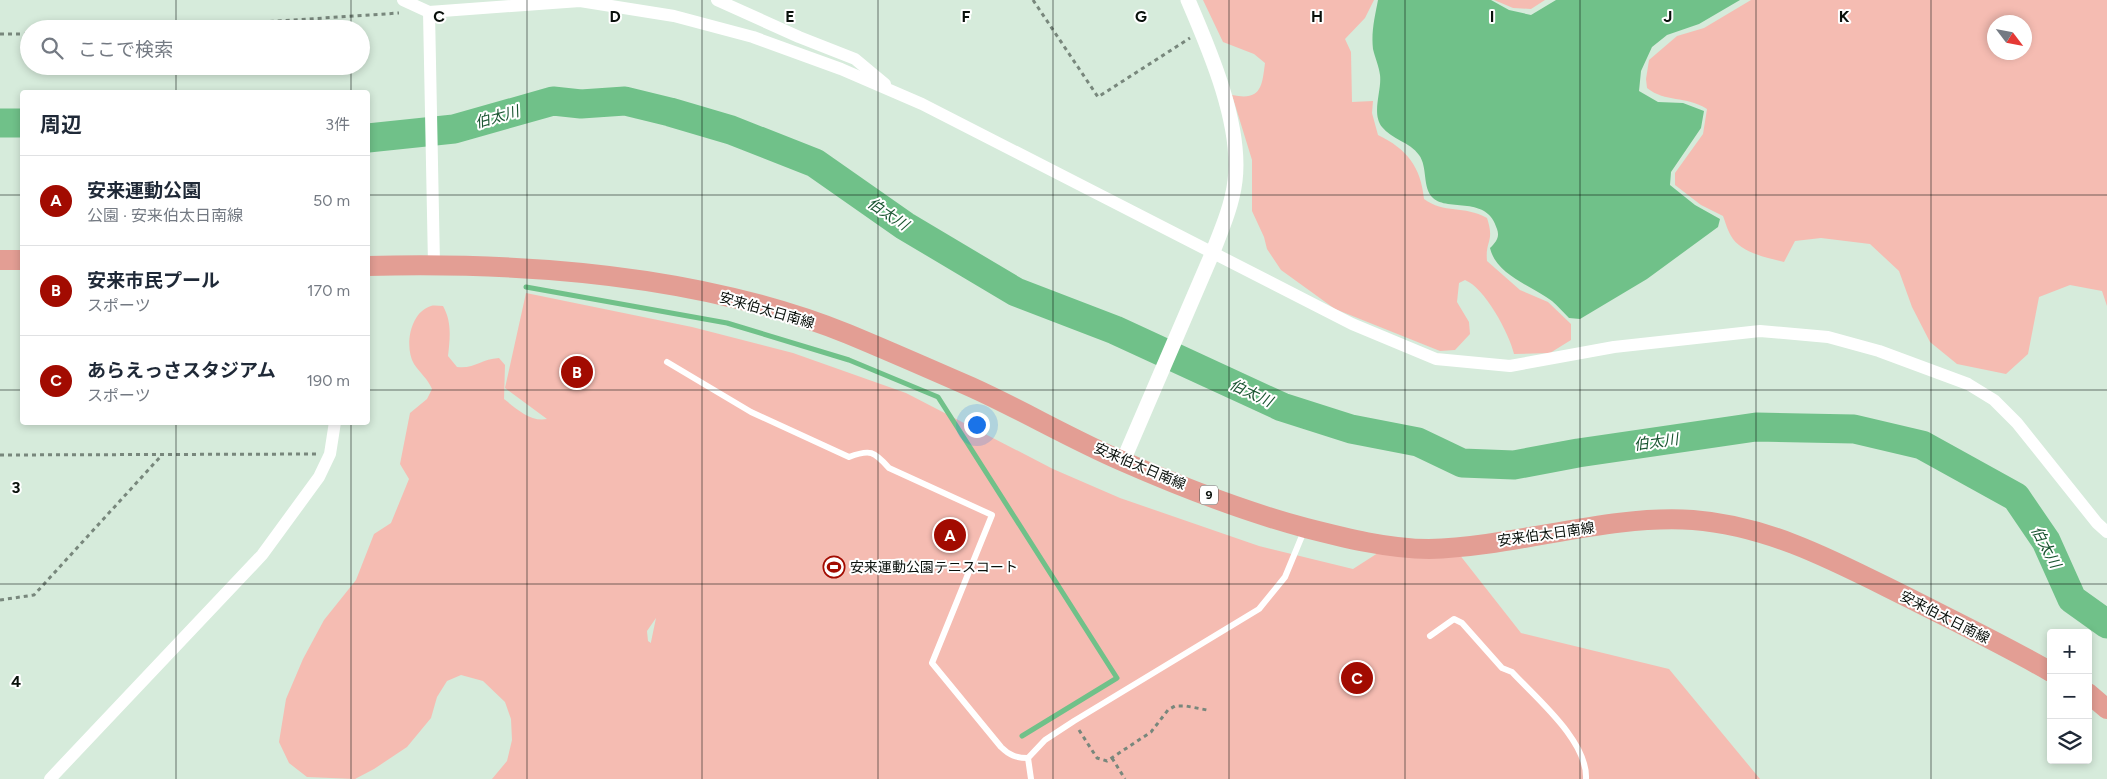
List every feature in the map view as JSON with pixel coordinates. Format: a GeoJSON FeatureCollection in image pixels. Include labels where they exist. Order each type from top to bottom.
{"type":"FeatureCollection","features":[{"type":"Feature","properties":{"kind":"main road"},"geometry":{"type":"LineString","coordinates":[[0,260],[20,260]]}},
{"type":"Feature","properties":{"kind":"main road","name":"安来伯太日南線"},"geometry":{"type":"LineString","coordinates":[[370,266],[434,264],[559,272],[652,282],[739,300],[784,312],[844,333],[971,387],[1123,461],[1236,506],[1305,528],[1384,544],[1427,549],[1648,521],[1691,520],[1736,525],[1778,536],[1838,563],[2047,670]]}},
{"type":"Feature","properties":{"kind":"main road"},"geometry":{"type":"LineString","coordinates":[[2092,696],[2107,708]]}},
{"type":"Feature","properties":{"kind":"street"},"geometry":{"type":"LineString","coordinates":[[403,0],[429,12],[580,1],[674,16],[754,37],[841,69],[899,96],[922,104],[1210,259],[1237,264],[1352,324],[1436,359],[1510,366],[1614,347],[1760,330],[1828,337],[1879,351],[1968,384],[1994,400],[2017,423],[2097,523],[2107,532]]}},
{"type":"Feature","properties":{"kind":"street"},"geometry":{"type":"LineString","coordinates":[[717,0],[799,37],[855,59],[899,96]]}},
{"type":"Feature","properties":{"kind":"street"},"geometry":{"type":"LineString","coordinates":[[1123,461],[1210,259],[1225,221],[1235,181],[1236,148],[1230,117],[1201,31],[1188,0]]}},
{"type":"Feature","properties":{"kind":"street"},"geometry":{"type":"LineString","coordinates":[[429,12],[434,264]]}},
{"type":"Feature","properties":{"kind":"street"},"geometry":{"type":"LineString","coordinates":[[50,779],[262,555],[319,477],[330,454],[335,425]]}},
{"type":"Feature","properties":{"kind":"lane"},"geometry":{"type":"LineString","coordinates":[[667,362],[751,412],[849,457],[864,451],[876,454],[889,468],[992,515],[932,662],[1009,755],[1028,758]]}},
{"type":"Feature","properties":{"kind":"lane"},"geometry":{"type":"LineString","coordinates":[[1028,758],[1045,740],[1074,721],[1259,609],[1285,576],[1305,528]]}},
{"type":"Feature","properties":{"kind":"lane"},"geometry":{"type":"LineString","coordinates":[[1430,636],[1454,619],[1462,622],[1502,668],[1512,672],[1572,737],[1587,771],[1586,779]]}},
{"type":"Feature","properties":{"kind":"lane"},"geometry":{"type":"LineString","coordinates":[[1028,758],[1031,779]]}},
{"type":"Feature","properties":{"kind":"path"},"geometry":{"type":"LineString","coordinates":[[1033,0],[1098,97],[1201,31]]}},
{"type":"Feature","properties":{"kind":"path"},"geometry":{"type":"LineString","coordinates":[[294,20],[400,13]]}},
{"type":"Feature","properties":{"kind":"path"},"geometry":{"type":"LineString","coordinates":[[0,34],[20,34]]}},
{"type":"Feature","properties":{"kind":"path"},"geometry":{"type":"LineString","coordinates":[[0,455],[330,454]]}},
{"type":"Feature","properties":{"kind":"path"},"geometry":{"type":"LineString","coordinates":[[0,600],[34,594],[162,455]]}},
{"type":"Feature","properties":{"kind":"path"},"geometry":{"type":"LineString","coordinates":[[1074,721],[1097,758],[1107,761],[1151,732],[1168,710],[1175,706],[1206,710]]}},
{"type":"Feature","properties":{"kind":"path"},"geometry":{"type":"LineString","coordinates":[[1112,758],[1125,779]]}},
{"type":"Feature","properties":{"kind":"shaded area"},"geometry":{"type":"Polygon","coordinates":[[[1203,0],[1374,0],[1365,18],[1345,39],[1351,52],[1352,102],[1373,101],[1372,113],[1378,135],[1397,146],[1411,160],[1420,177],[1424,199],[1432,204],[1479,214],[1487,218],[1490,237],[1487,261],[1520,290],[1548,302],[1571,324],[1571,340],[1550,353],[1514,354],[1502,323],[1488,301],[1473,285],[1465,280],[1459,283],[1457,302],[1469,322],[1470,334],[1455,350],[1440,351],[1335,309],[1281,270],[1267,249],[1264,237],[1252,211],[1252,160],[1232,95],[1249,96],[1254,94],[1261,85],[1265,63],[1254,54],[1223,42],[1203,0]]]}},
{"type":"Feature","properties":{"kind":"shaded area"},"geometry":{"type":"Polygon","coordinates":[[[1378,0],[1491,0],[1509,10],[1531,15],[1556,0],[1740,0],[1699,24],[1667,35],[1652,47],[1641,71],[1639,91],[1658,102],[1683,103],[1704,111],[1701,128],[1671,172],[1670,185],[1695,205],[1720,219],[1718,227],[1647,279],[1580,319],[1569,318],[1552,301],[1499,266],[1490,248],[1498,237],[1492,218],[1477,208],[1448,204],[1433,198],[1427,189],[1422,160],[1419,155],[1411,147],[1390,135],[1382,127],[1377,115],[1380,75],[1373,49],[1374,24],[1378,0]]]}},
{"type":"Feature","properties":{"kind":"shaded area"},"geometry":{"type":"Polygon","coordinates":[[[1494,0],[1545,0],[1531,9],[1513,8],[1494,0]]]}},
{"type":"Feature","properties":{"kind":"shaded area"},"geometry":{"type":"Polygon","coordinates":[[[1751,0],[2107,0],[2107,306],[2102,291],[2070,285],[2039,297],[2028,354],[2006,374],[1957,364],[1930,342],[1912,307],[1899,271],[1870,244],[1821,238],[1795,241],[1784,262],[1743,248],[1731,236],[1723,216],[1701,205],[1675,185],[1675,173],[1703,134],[1707,109],[1691,102],[1661,96],[1647,88],[1646,79],[1649,60],[1677,36],[1704,28],[1751,0]]]}},
{"type":"Feature","properties":{"kind":"shaded area"},"geometry":{"type":"Polygon","coordinates":[[[526,293],[692,327],[793,353],[906,393],[1053,469],[1120,498],[1259,546],[1353,569],[1381,551],[1459,554],[1521,633],[1669,669],[1760,779],[492,779],[507,761],[512,740],[511,719],[505,702],[483,681],[461,675],[447,681],[437,697],[431,718],[407,747],[374,769],[355,779],[307,777],[289,763],[279,742],[286,699],[303,659],[324,620],[356,580],[374,534],[391,523],[409,479],[400,464],[410,413],[427,399],[432,389],[414,364],[409,349],[411,331],[418,315],[431,306],[443,306],[449,324],[448,356],[457,367],[469,367],[487,360],[499,358],[505,365],[504,399],[529,417],[547,419],[505,388],[526,293]],[[656,618],[647,631],[648,641],[651,643],[656,618]]]}},
{"type":"Feature","properties":{"kind":"waterway","name":"伯太川"},"geometry":{"type":"LineString","coordinates":[[370,138],[454,129],[553,101],[581,104],[625,101],[731,130],[815,163],[905,226],[1016,292],[1115,330],[1282,407],[1351,429],[1418,442],[1462,463],[1514,465],[1578,453],[1756,427],[1854,429],[1922,445],[2016,497],[2046,541],[2072,599],[2107,624]]}},
{"type":"Feature","properties":{"kind":"waterway","name":"伯太川"},"geometry":{"type":"LineString","coordinates":[[0,123],[20,123]]}},
{"type":"Feature","properties":{"kind":"waterway"},"geometry":{"type":"LineString","coordinates":[[526,287],[727,323],[849,360],[938,397],[1117,678],[1022,736]]}},
{"type":"Feature","properties":{"kind":"place","name":"安来市民プール"},"geometry":{"type":"Point","coordinates":[577,372]}},
{"type":"Feature","properties":{"kind":"place","name":"安来運動公園"},"geometry":{"type":"Point","coordinates":[950,535]}},
{"type":"Feature","properties":{"kind":"place","name":"安来運動公園テニスコート"},"geometry":{"type":"Point","coordinates":[834,567]}},
{"type":"Feature","properties":{"kind":"place","name":"あらえっさスタジアム"},"geometry":{"type":"Point","coordinates":[1357,678]}}]}
